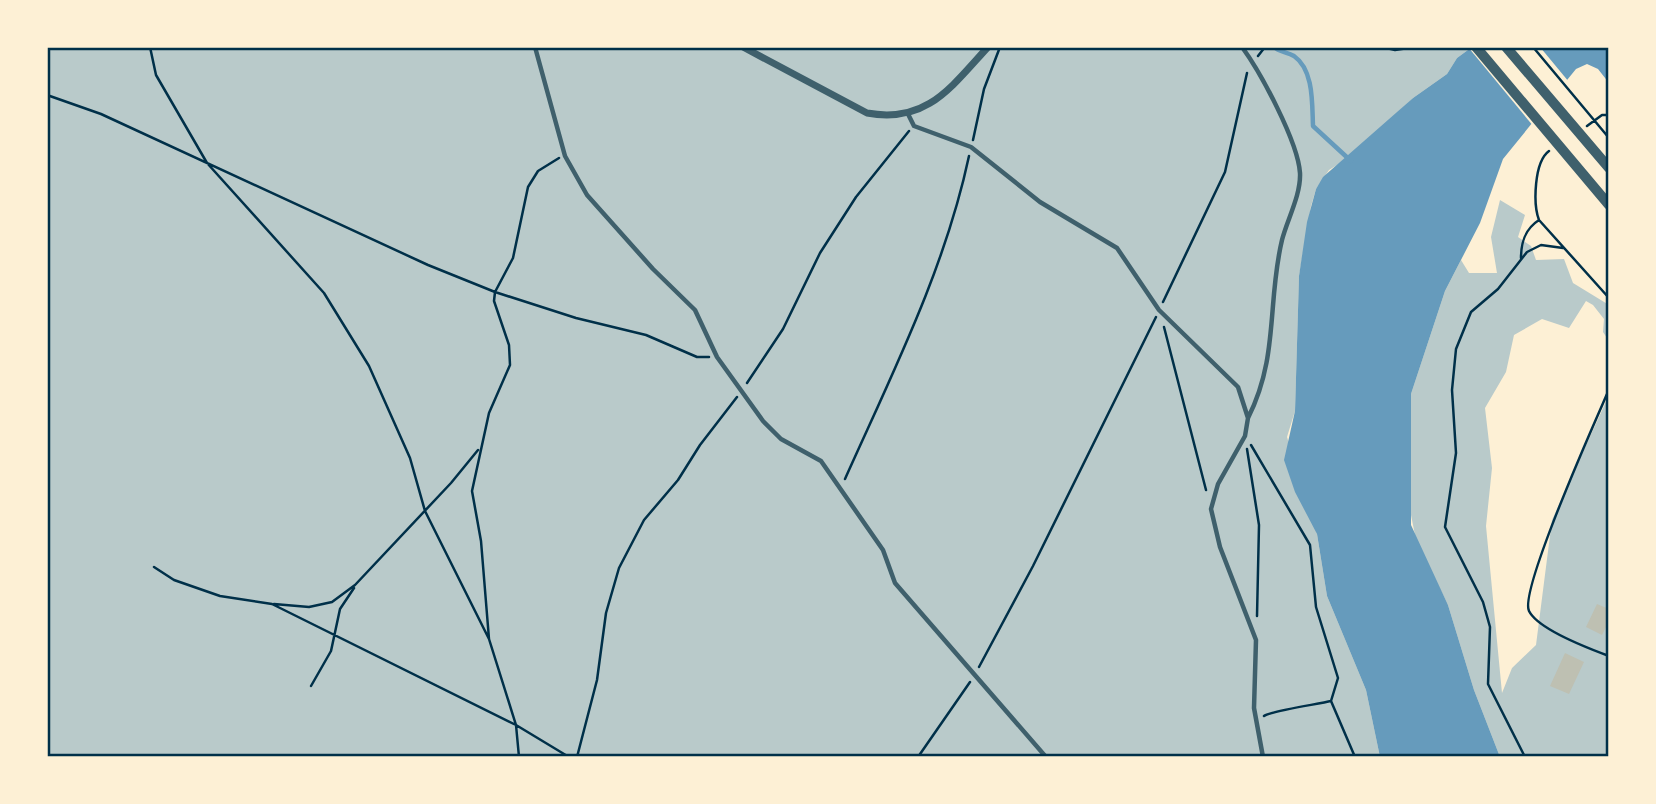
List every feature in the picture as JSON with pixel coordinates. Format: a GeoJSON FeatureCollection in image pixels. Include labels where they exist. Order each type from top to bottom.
{"type":"FeatureCollection","features":[{"type":"Feature","properties":{"kind":"street"},"geometry":{"type":"LineString","coordinates":[[743,47],[867,113],[887,117],[908,114],[926,107],[947,92],[988,47]]}},
{"type":"Feature","properties":{"kind":"street"},"geometry":{"type":"LineString","coordinates":[[1476,47],[1609,205]]}},
{"type":"Feature","properties":{"kind":"street"},"geometry":{"type":"LineString","coordinates":[[1506,47],[1609,169]]}},
{"type":"Feature","properties":{"kind":"lane"},"geometry":{"type":"LineString","coordinates":[[535,47],[564,155],[587,195],[653,270],[695,310],[717,357],[763,421],[781,439],[821,461],[883,550],[895,583],[1046,757]]}},
{"type":"Feature","properties":{"kind":"lane"},"geometry":{"type":"LineString","coordinates":[[1242,47],[1253,62],[1288,132],[1300,173],[1281,242],[1268,369],[1248,418],[1245,436],[1218,484],[1211,509],[1220,547],[1256,640],[1254,708],[1263,757]]}},
{"type":"Feature","properties":{"kind":"lane"},"geometry":{"type":"LineString","coordinates":[[908,114],[914,126],[971,147],[1040,202],[1117,248],[1159,310],[1238,387],[1248,418]]}},
{"type":"Feature","properties":{"kind":"path"},"geometry":{"type":"LineString","coordinates":[[150,47],[156,75],[207,163],[324,293],[369,366],[410,458],[425,511],[489,639],[516,725],[519,757]]}},
{"type":"Feature","properties":{"kind":"path"},"geometry":{"type":"LineString","coordinates":[[841,489],[928,292],[960,198],[984,89],[1000,47]]}},
{"type":"Feature","properties":{"kind":"path"},"geometry":{"type":"LineString","coordinates":[[918,757],[974,676],[1033,566],[1159,310],[1225,173],[1248,69],[1265,47]]}},
{"type":"Feature","properties":{"kind":"path"},"geometry":{"type":"LineString","coordinates":[[1382,47],[1395,51],[1415,47]]}},
{"type":"Feature","properties":{"kind":"path"},"geometry":{"type":"LineString","coordinates":[[1533,47],[1609,138]]}},
{"type":"Feature","properties":{"kind":"path"},"geometry":{"type":"LineString","coordinates":[[47,95],[101,114],[428,265],[495,292],[576,318],[646,335],[697,357],[717,357]]}},
{"type":"Feature","properties":{"kind":"path"},"geometry":{"type":"LineString","coordinates":[[577,757],[597,680],[606,613],[619,568],[644,520],[678,480],[700,445],[743,390],[783,329],[820,253],[856,197],[914,126]]}},
{"type":"Feature","properties":{"kind":"path"},"geometry":{"type":"LineString","coordinates":[[489,639],[481,541],[472,491],[489,413],[510,365],[509,345],[494,301],[495,292],[513,258],[528,187],[538,171],[564,155]]}},
{"type":"Feature","properties":{"kind":"path"},"geometry":{"type":"LineString","coordinates":[[1542,159],[1535,207],[1539,220],[1609,299]]}},
{"type":"Feature","properties":{"kind":"path"},"geometry":{"type":"LineString","coordinates":[[1521,258],[1522,242],[1530,227],[1539,220]]}},
{"type":"Feature","properties":{"kind":"path"},"geometry":{"type":"LineString","coordinates":[[1525,757],[1488,684],[1490,627],[1483,602],[1446,527],[1456,453],[1452,390],[1461,331],[1471,312],[1498,289],[1521,258],[1541,245],[1563,248]]}},
{"type":"Feature","properties":{"kind":"path"},"geometry":{"type":"LineString","coordinates":[[1159,310],[1211,509]]}},
{"type":"Feature","properties":{"kind":"path"},"geometry":{"type":"LineString","coordinates":[[1607,394],[1550,534],[1527,601],[1531,614],[1550,629],[1609,656]]}},
{"type":"Feature","properties":{"kind":"path"},"geometry":{"type":"LineString","coordinates":[[1245,436],[1259,525],[1256,640]]}},
{"type":"Feature","properties":{"kind":"path"},"geometry":{"type":"LineString","coordinates":[[1245,436],[1310,545],[1316,607],[1338,678],[1331,701],[1354,757]]}},
{"type":"Feature","properties":{"kind":"path"},"geometry":{"type":"LineString","coordinates":[[154,567],[174,580],[220,596],[309,607],[332,602],[355,585],[425,511],[480,447]]}},
{"type":"Feature","properties":{"kind":"path"},"geometry":{"type":"LineString","coordinates":[[311,686],[336,636],[340,609],[355,585]]}},
{"type":"Feature","properties":{"kind":"path"},"geometry":{"type":"LineString","coordinates":[[272,604],[516,725],[569,757]]}},
{"type":"Feature","properties":{"kind":"path"},"geometry":{"type":"LineString","coordinates":[[1256,722],[1269,712],[1299,709],[1331,701]]}},
{"type":"Feature","properties":{"kind":"shaded area"},"geometry":{"type":"Polygon","coordinates":[[[47,47],[1472,47],[1457,58],[1447,74],[1413,98],[1348,158],[1329,170],[1316,189],[1311,206],[1299,276],[1295,411],[1287,437],[1317,534],[1327,596],[1366,690],[1380,757],[47,757],[47,47]]]}},
{"type":"Feature","properties":{"kind":"shaded area"},"geometry":{"type":"Polygon","coordinates":[[[1500,200],[1525,215],[1518,237],[1531,246],[1536,260],[1564,259],[1573,283],[1609,305],[1609,341],[1603,332],[1604,319],[1593,305],[1586,301],[1569,328],[1542,319],[1514,335],[1506,372],[1485,408],[1492,468],[1486,526],[1502,693],[1512,668],[1536,645],[1552,520],[1609,395],[1609,757],[1500,757],[1474,690],[1448,605],[1416,540],[1409,505],[1411,394],[1445,291],[1461,260],[1469,273],[1497,273],[1491,237],[1500,200]]]}},
{"type":"Feature","properties":{"kind":"water"},"geometry":{"type":"Polygon","coordinates":[[[1472,47],[1609,47],[1606,63],[1609,83],[1598,69],[1587,64],[1576,69],[1503,159],[1480,223],[1445,291],[1411,394],[1411,525],[1448,605],[1474,690],[1500,757],[1380,757],[1366,690],[1327,596],[1317,534],[1295,492],[1284,460],[1295,411],[1299,276],[1307,222],[1316,189],[1323,177],[1413,98],[1447,74],[1457,58],[1472,47]]]}},
{"type":"Feature","properties":{"kind":"pier"},"geometry":{"type":"Polygon","coordinates":[[[1468,47],[1540,47],[1569,82],[1534,127],[1468,47]]]}},
{"type":"Feature","properties":{"kind":"building"},"geometry":{"type":"Polygon","coordinates":[[[1597,604],[1609,609],[1609,621],[1602,635],[1586,627],[1597,604]]]}},
{"type":"Feature","properties":{"kind":"building"},"geometry":{"type":"Polygon","coordinates":[[[1565,653],[1584,662],[1569,694],[1550,686],[1565,653]]]}},
{"type":"Feature","properties":{"kind":"waterway"},"geometry":{"type":"LineString","coordinates":[[1274,47],[1301,62],[1311,88],[1313,126],[1351,161]]}}]}
